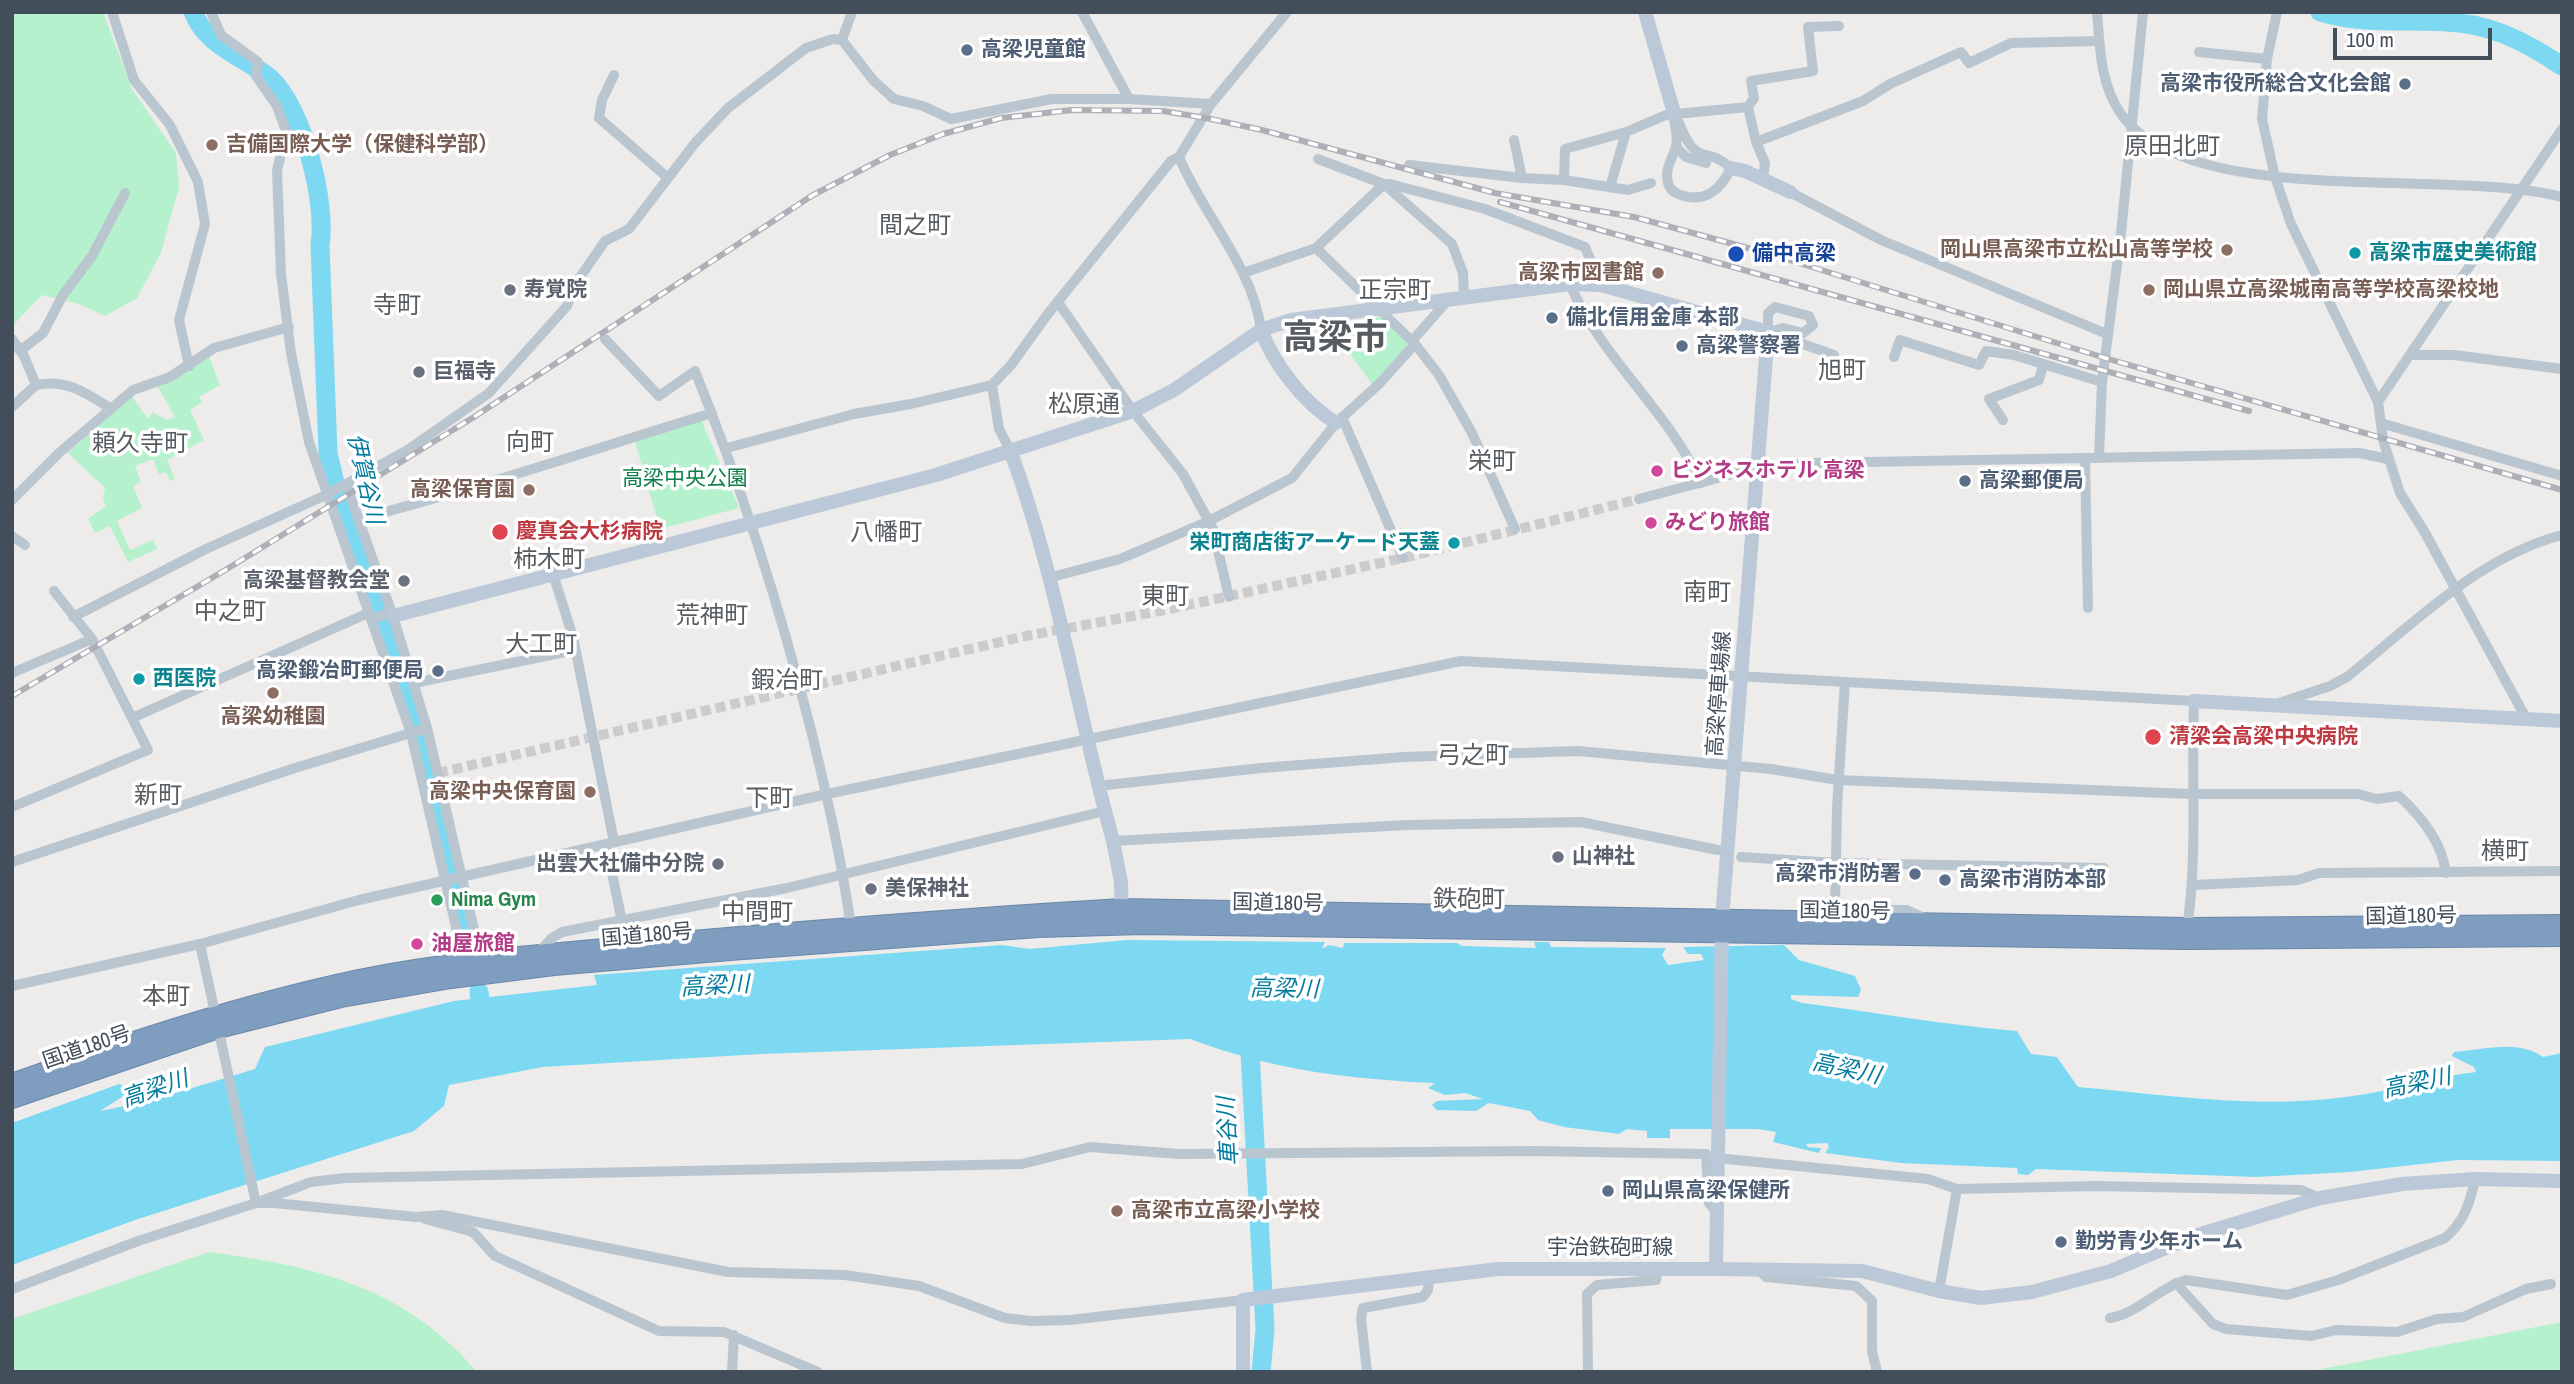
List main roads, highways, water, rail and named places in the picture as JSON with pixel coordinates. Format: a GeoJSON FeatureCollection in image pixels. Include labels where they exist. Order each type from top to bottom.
{"type":"FeatureCollection","features":[{"type":"Feature","properties":{"kind":"highway","name":"国道180号"},"geometry":{"type":"LineString","coordinates":[[474,968],[538,952],[1122,917],[1722,933],[2187,933],[2562,937]]}},
{"type":"Feature","properties":{"kind":"highway","name":"国道180号"},"geometry":{"type":"LineString","coordinates":[[1722,933],[1932,922],[2187,933],[2562,924]]}},
{"type":"Feature","properties":{"kind":"highway","name":"国道180号"},"geometry":{"type":"LineString","coordinates":[[12,1099],[361,979],[474,968],[554,966],[852,935]]}},
{"type":"Feature","properties":{"kind":"highway","name":"国道180号"},"geometry":{"type":"LineString","coordinates":[[12,1083],[218,1028]]}},
{"type":"Feature","properties":{"kind":"water","name":"高梁川"},"geometry":{"type":"Polygon","coordinates":[[[1127,940],[1325,942],[1322,948],[1329,945],[1343,948],[1344,943],[1457,943],[1462,946],[1536,948],[1534,942],[1549,942],[1551,947],[1666,948],[1662,955],[1668,965],[1704,960],[1701,954],[1688,954],[1683,947],[1784,945],[1799,960],[1855,976],[1861,990],[1858,997],[1791,995],[1791,999],[1802,1003],[2017,1031],[2031,1054],[2057,1057],[2078,1087],[2212,1100],[2278,1102],[2345,1097],[2476,1072],[2474,1067],[2452,1056],[2454,1052],[2511,1047],[2522,1048],[2543,1057],[2562,1053],[2562,1161],[2458,1160],[2350,1172],[2256,1177],[2036,1169],[2028,1175],[2018,1174],[2017,1168],[1901,1163],[1825,1153],[1829,1147],[1827,1143],[1806,1144],[1808,1147],[1821,1148],[1819,1153],[1773,1142],[1776,1132],[1757,1129],[1670,1129],[1670,1138],[1647,1138],[1647,1131],[1627,1129],[1619,1134],[1564,1127],[1538,1120],[1530,1111],[1489,1103],[1476,1111],[1437,1110],[1432,1105],[1437,1101],[1483,1099],[1465,1093],[1445,1095],[1428,1088],[1435,1083],[1371,1079],[1281,1065],[1190,1039],[760,1054],[543,1067],[449,1085],[444,1106],[414,1131],[135,1220],[12,1265],[12,1123],[119,1084],[133,1090],[100,1111],[149,1101],[255,1069],[265,1047],[454,1001],[597,985],[594,975],[1002,945],[1029,949],[1127,940]]]}},
{"type":"Feature","properties":{"kind":"waterway","name":"伊賀谷川"},"geometry":{"type":"LineString","coordinates":[[193,12],[207,34],[260,70],[282,92],[293,111],[310,157],[320,205],[328,453],[334,479],[423,744],[469,947]]}},
{"type":"Feature","properties":{"kind":"waterway"},"geometry":{"type":"LineString","coordinates":[[2320,12],[2354,19],[2459,23],[2487,28],[2513,38],[2562,66]]}},
{"type":"Feature","properties":{"kind":"waterway","name":"伊賀谷川"},"geometry":{"type":"LineString","coordinates":[[479,992],[483,1022]]}},
{"type":"Feature","properties":{"kind":"waterway","name":"車谷川"},"geometry":{"type":"LineString","coordinates":[[1249,1034],[1265,1329],[1261,1372]]}},
{"type":"Feature","properties":{"kind":"tunnel"},"geometry":{"type":"LineString","coordinates":[[438,773],[1026,636],[1170,609],[1403,558],[1639,499]]}},
{"type":"Feature","properties":{"kind":"railway"},"geometry":{"type":"LineString","coordinates":[[12,696],[227,569],[474,417],[813,195],[890,155],[943,134],[1001,118],[1072,110],[1163,111],[1206,118],[1262,130],[1495,193],[1634,217],[1770,254],[2105,358],[2562,490]]}},
{"type":"Feature","properties":{"kind":"railway"},"geometry":{"type":"LineString","coordinates":[[1500,202],[2249,411]]}},
{"type":"Feature","properties":{"kind":"place","name":"高梁児童館"},"geometry":{"type":"Point","coordinates":[967,50]}},
{"type":"Feature","properties":{"kind":"place","name":"高梁市役所総合文化会館"},"geometry":{"type":"Point","coordinates":[2405,84]}},
{"type":"Feature","properties":{"kind":"place","name":"吉備国際大学（保健科学部）"},"geometry":{"type":"Point","coordinates":[212,145]}},
{"type":"Feature","properties":{"kind":"place","name":"岡山県高梁市立松山高等学校"},"geometry":{"type":"Point","coordinates":[2227,250]}},
{"type":"Feature","properties":{"kind":"place","name":"高梁市歴史美術館"},"geometry":{"type":"Point","coordinates":[2355,253]}},
{"type":"Feature","properties":{"kind":"place","name":"備中高梁"},"geometry":{"type":"Point","coordinates":[1736,254]}},
{"type":"Feature","properties":{"kind":"place","name":"高梁市図書館"},"geometry":{"type":"Point","coordinates":[1658,273]}},
{"type":"Feature","properties":{"kind":"place","name":"寿覚院"},"geometry":{"type":"Point","coordinates":[510,290]}},
{"type":"Feature","properties":{"kind":"place","name":"岡山県立高梁城南高等学校高梁校地"},"geometry":{"type":"Point","coordinates":[2149,290]}},
{"type":"Feature","properties":{"kind":"place","name":"備北信用金庫 本部"},"geometry":{"type":"Point","coordinates":[1552,318]}},
{"type":"Feature","properties":{"kind":"place","name":"高梁警察署"},"geometry":{"type":"Point","coordinates":[1682,346]}},
{"type":"Feature","properties":{"kind":"place","name":"巨福寺"},"geometry":{"type":"Point","coordinates":[419,372]}},
{"type":"Feature","properties":{"kind":"place","name":"ビジネスホテル 高梁"},"geometry":{"type":"Point","coordinates":[1657,471]}},
{"type":"Feature","properties":{"kind":"place","name":"高梁郵便局"},"geometry":{"type":"Point","coordinates":[1965,481]}},
{"type":"Feature","properties":{"kind":"place","name":"高梁保育園"},"geometry":{"type":"Point","coordinates":[529,490]}},
{"type":"Feature","properties":{"kind":"place","name":"みどり旅館"},"geometry":{"type":"Point","coordinates":[1651,523]}},
{"type":"Feature","properties":{"kind":"place","name":"慶真会大杉病院"},"geometry":{"type":"Point","coordinates":[500,532]}},
{"type":"Feature","properties":{"kind":"place","name":"栄町商店街アーケード天蓋"},"geometry":{"type":"Point","coordinates":[1454,543]}},
{"type":"Feature","properties":{"kind":"place","name":"高梁基督教会堂"},"geometry":{"type":"Point","coordinates":[404,581]}},
{"type":"Feature","properties":{"kind":"place","name":"高梁鍛冶町郵便局"},"geometry":{"type":"Point","coordinates":[438,671]}},
{"type":"Feature","properties":{"kind":"place","name":"西医院"},"geometry":{"type":"Point","coordinates":[139,679]}},
{"type":"Feature","properties":{"kind":"place","name":"高梁幼稚園"},"geometry":{"type":"Point","coordinates":[273,693]}},
{"type":"Feature","properties":{"kind":"place","name":"清梁会高梁中央病院"},"geometry":{"type":"Point","coordinates":[2153,737]}},
{"type":"Feature","properties":{"kind":"place","name":"高梁中央保育園"},"geometry":{"type":"Point","coordinates":[590,792]}},
{"type":"Feature","properties":{"kind":"place","name":"山神社"},"geometry":{"type":"Point","coordinates":[1558,857]}},
{"type":"Feature","properties":{"kind":"place","name":"出雲大社備中分院"},"geometry":{"type":"Point","coordinates":[718,864]}},
{"type":"Feature","properties":{"kind":"place","name":"高梁市消防署"},"geometry":{"type":"Point","coordinates":[1915,874]}},
{"type":"Feature","properties":{"kind":"place","name":"高梁市消防本部"},"geometry":{"type":"Point","coordinates":[1945,880]}},
{"type":"Feature","properties":{"kind":"place","name":"美保神社"},"geometry":{"type":"Point","coordinates":[871,889]}},
{"type":"Feature","properties":{"kind":"place","name":"Nima Gym"},"geometry":{"type":"Point","coordinates":[437,900]}},
{"type":"Feature","properties":{"kind":"place","name":"油屋旅館"},"geometry":{"type":"Point","coordinates":[417,944]}},
{"type":"Feature","properties":{"kind":"place","name":"岡山県高梁保健所"},"geometry":{"type":"Point","coordinates":[1608,1191]}},
{"type":"Feature","properties":{"kind":"place","name":"高梁市立高梁小学校"},"geometry":{"type":"Point","coordinates":[1117,1211]}},
{"type":"Feature","properties":{"kind":"place","name":"勤労青少年ホーム"},"geometry":{"type":"Point","coordinates":[2061,1242]}},
{"type":"Feature","properties":{"kind":"district","name":"原田北町"},"geometry":{"type":"Point","coordinates":[2172,148]}},
{"type":"Feature","properties":{"kind":"district","name":"間之町"},"geometry":{"type":"Point","coordinates":[915,227]}},
{"type":"Feature","properties":{"kind":"district","name":"正宗町"},"geometry":{"type":"Point","coordinates":[1395,292]}},
{"type":"Feature","properties":{"kind":"district","name":"寺町"},"geometry":{"type":"Point","coordinates":[397,307]}},
{"type":"Feature","properties":{"kind":"district","name":"高梁市"},"geometry":{"type":"Point","coordinates":[1335,340]}},
{"type":"Feature","properties":{"kind":"district","name":"旭町"},"geometry":{"type":"Point","coordinates":[1842,372]}},
{"type":"Feature","properties":{"kind":"district","name":"松原通"},"geometry":{"type":"Point","coordinates":[1084,406]}},
{"type":"Feature","properties":{"kind":"district","name":"向町"},"geometry":{"type":"Point","coordinates":[530,444]}},
{"type":"Feature","properties":{"kind":"district","name":"頼久寺町"},"geometry":{"type":"Point","coordinates":[140,445]}},
{"type":"Feature","properties":{"kind":"district","name":"栄町"},"geometry":{"type":"Point","coordinates":[1492,463]}},
{"type":"Feature","properties":{"kind":"district","name":"八幡町"},"geometry":{"type":"Point","coordinates":[886,534]}},
{"type":"Feature","properties":{"kind":"district","name":"柿木町"},"geometry":{"type":"Point","coordinates":[549,561]}},
{"type":"Feature","properties":{"kind":"district","name":"南町"},"geometry":{"type":"Point","coordinates":[1707,594]}},
{"type":"Feature","properties":{"kind":"district","name":"東町"},"geometry":{"type":"Point","coordinates":[1165,598]}},
{"type":"Feature","properties":{"kind":"district","name":"中之町"},"geometry":{"type":"Point","coordinates":[230,613]}},
{"type":"Feature","properties":{"kind":"district","name":"荒神町"},"geometry":{"type":"Point","coordinates":[712,617]}},
{"type":"Feature","properties":{"kind":"district","name":"大工町"},"geometry":{"type":"Point","coordinates":[541,646]}},
{"type":"Feature","properties":{"kind":"district","name":"鍜冶町"},"geometry":{"type":"Point","coordinates":[787,682]}},
{"type":"Feature","properties":{"kind":"district","name":"弓之町"},"geometry":{"type":"Point","coordinates":[1473,757]}},
{"type":"Feature","properties":{"kind":"district","name":"新町"},"geometry":{"type":"Point","coordinates":[158,797]}},
{"type":"Feature","properties":{"kind":"district","name":"下町"},"geometry":{"type":"Point","coordinates":[769,800]}},
{"type":"Feature","properties":{"kind":"district","name":"横町"},"geometry":{"type":"Point","coordinates":[2505,853]}},
{"type":"Feature","properties":{"kind":"district","name":"鉄砲町"},"geometry":{"type":"Point","coordinates":[1469,901]}},
{"type":"Feature","properties":{"kind":"district","name":"中間町"},"geometry":{"type":"Point","coordinates":[757,914]}},
{"type":"Feature","properties":{"kind":"district","name":"本町"},"geometry":{"type":"Point","coordinates":[166,998]}},
{"type":"Feature","properties":{"kind":"park label","name":"高梁中央公園"},"geometry":{"type":"Point","coordinates":[685,479]}}]}
